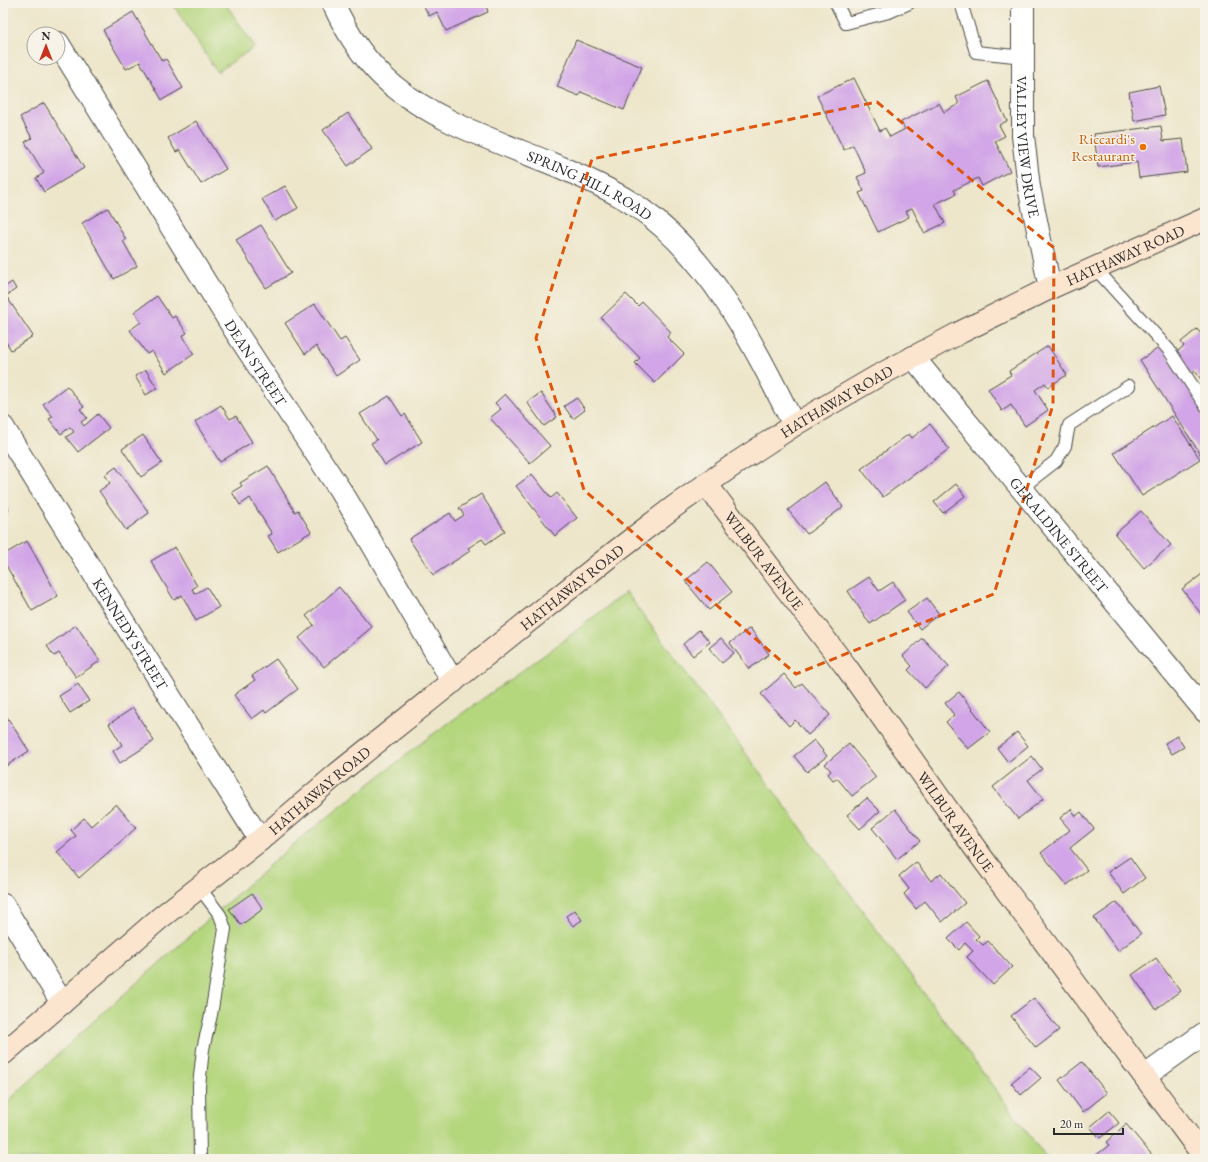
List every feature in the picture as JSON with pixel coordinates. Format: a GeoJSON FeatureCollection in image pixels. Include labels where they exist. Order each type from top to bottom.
{"type":"FeatureCollection","features":[{"type":"Feature","properties":{"kind":"main road","name":"HATHAWAY ROAD"},"geometry":{"type":"LineString","coordinates":[[3,1054],[160,918],[260,840],[337,774],[555,599],[706,484],[794,425],[913,357],[1050,288],[1205,219]]}},
{"type":"Feature","properties":{"kind":"main road","name":"WILBUR AVENUE"},"geometry":{"type":"LineString","coordinates":[[706,484],[847,668],[977,851],[1205,1158]]}},
{"type":"Feature","properties":{"kind":"street","name":"SPRING HILL ROAD"},"geometry":{"type":"LineString","coordinates":[[333,3],[351,39],[363,55],[392,85],[410,98],[456,124],[574,173],[608,189],[638,207],[660,225],[700,266],[724,298],[766,369],[794,425]]}},
{"type":"Feature","properties":{"kind":"street","name":"VALLEY VIEW DRIVE"},"geometry":{"type":"LineString","coordinates":[[1023,3],[1023,136],[1029,187],[1050,288]]}},
{"type":"Feature","properties":{"kind":"street","name":"DEAN STREET"},"geometry":{"type":"LineString","coordinates":[[66,56],[236,332],[346,499],[453,682]]}},
{"type":"Feature","properties":{"kind":"street","name":"GERALDINE STREET"},"geometry":{"type":"LineString","coordinates":[[913,357],[1205,711]]}},
{"type":"Feature","properties":{"kind":"street","name":"KENNEDY STREET"},"geometry":{"type":"LineString","coordinates":[[3,428],[260,840]]}},
{"type":"Feature","properties":{"kind":"street"},"geometry":{"type":"LineString","coordinates":[[3,905],[62,1003]]}},
{"type":"Feature","properties":{"kind":"street"},"geometry":{"type":"LineString","coordinates":[[1145,1076],[1205,1033]]}},
{"type":"Feature","properties":{"kind":"lane"},"geometry":{"type":"LineString","coordinates":[[836,3],[846,23],[889,12],[910,3]]}},
{"type":"Feature","properties":{"kind":"lane"},"geometry":{"type":"LineString","coordinates":[[961,3],[976,52],[1024,57]]}},
{"type":"Feature","properties":{"kind":"lane"},"geometry":{"type":"LineString","coordinates":[[1095,268],[1169,350],[1205,405]]}},
{"type":"Feature","properties":{"kind":"lane"},"geometry":{"type":"LineString","coordinates":[[1021,488],[1056,460],[1065,446],[1069,425],[1129,386]]}},
{"type":"Feature","properties":{"kind":"lane"},"geometry":{"type":"LineString","coordinates":[[199,887],[220,914],[225,929],[211,1015],[203,1049],[199,1086],[200,1159]]}},
{"type":"Feature","properties":{"kind":"highlighted area"},"geometry":{"type":"Polygon","coordinates":[[[877,102],[1054,248],[1053,405],[994,594],[796,674],[584,490],[536,338],[592,159],[877,102]]]}},
{"type":"Feature","properties":{"kind":"green space"},"geometry":{"type":"Polygon","coordinates":[[[172,3],[225,3],[255,47],[217,72],[172,3]]]}},
{"type":"Feature","properties":{"kind":"green space"},"geometry":{"type":"Polygon","coordinates":[[[626,592],[1047,1159],[3,1159],[3,1106],[95,1020],[290,847],[429,737],[547,653],[626,592]]]}},
{"type":"Feature","properties":{"kind":"building"},"geometry":{"type":"Polygon","coordinates":[[[431,3],[485,3],[488,12],[446,31],[437,12],[429,16],[424,6],[431,3]]]}},
{"type":"Feature","properties":{"kind":"building"},"geometry":{"type":"Polygon","coordinates":[[[133,12],[162,61],[166,59],[183,88],[162,100],[140,62],[126,69],[103,30],[133,12]]]}},
{"type":"Feature","properties":{"kind":"building"},"geometry":{"type":"Polygon","coordinates":[[[576,40],[642,67],[624,110],[581,92],[579,96],[557,87],[576,40]]]}},
{"type":"Feature","properties":{"kind":"building"},"geometry":{"type":"Polygon","coordinates":[[[854,78],[880,131],[885,128],[890,137],[905,129],[901,122],[939,103],[944,112],[959,104],[956,97],[988,81],[1007,121],[999,125],[1005,136],[995,141],[1010,171],[982,186],[978,178],[954,190],[956,194],[935,204],[945,223],[924,233],[912,208],[906,211],[909,217],[878,232],[859,193],[864,191],[857,177],[866,173],[853,145],[844,150],[817,96],[854,78]]]}},
{"type":"Feature","properties":{"kind":"building"},"geometry":{"type":"Polygon","coordinates":[[[1159,86],[1165,115],[1134,121],[1129,92],[1159,86]]]}},
{"type":"Feature","properties":{"kind":"building"},"geometry":{"type":"Polygon","coordinates":[[[44,103],[84,168],[44,192],[36,178],[44,173],[25,142],[32,138],[20,117],[44,103]]]}},
{"type":"Feature","properties":{"kind":"building"},"geometry":{"type":"Polygon","coordinates":[[[348,113],[372,149],[348,166],[323,130],[348,113]]]}},
{"type":"Feature","properties":{"kind":"building"},"geometry":{"type":"Polygon","coordinates":[[[196,121],[226,169],[201,184],[180,150],[176,152],[168,138],[196,121]]]}},
{"type":"Feature","properties":{"kind":"building"},"geometry":{"type":"Polygon","coordinates":[[[1161,126],[1163,141],[1183,139],[1187,172],[1139,178],[1137,162],[1098,167],[1094,134],[1161,126]]]}},
{"type":"Feature","properties":{"kind":"building"},"geometry":{"type":"Polygon","coordinates":[[[285,186],[298,208],[275,221],[262,199],[285,186]]]}},
{"type":"Feature","properties":{"kind":"building"},"geometry":{"type":"Polygon","coordinates":[[[108,208],[126,240],[123,241],[137,266],[114,279],[82,223],[108,208]]]}},
{"type":"Feature","properties":{"kind":"building"},"geometry":{"type":"Polygon","coordinates":[[[261,225],[291,273],[266,288],[236,240],[261,225]]]}},
{"type":"Feature","properties":{"kind":"building"},"geometry":{"type":"Polygon","coordinates":[[[12,282],[16,289],[6,296],[33,336],[11,350],[3,337],[3,288],[12,282]]]}},
{"type":"Feature","properties":{"kind":"building"},"geometry":{"type":"Polygon","coordinates":[[[626,294],[638,306],[642,302],[671,332],[667,337],[684,354],[655,383],[635,363],[640,358],[601,318],[626,294]]]}},
{"type":"Feature","properties":{"kind":"building"},"geometry":{"type":"Polygon","coordinates":[[[157,296],[172,318],[175,316],[187,333],[182,336],[194,354],[166,373],[152,351],[147,354],[130,330],[141,322],[134,312],[157,296]]]}},
{"type":"Feature","properties":{"kind":"building"},"geometry":{"type":"Polygon","coordinates":[[[315,304],[340,341],[345,338],[360,360],[336,376],[316,346],[305,354],[285,323],[315,304]]]}},
{"type":"Feature","properties":{"kind":"building"},"geometry":{"type":"Polygon","coordinates":[[[1197,329],[1205,339],[1205,381],[1203,382],[1195,371],[1190,375],[1174,354],[1184,346],[1181,342],[1197,329]]]}},
{"type":"Feature","properties":{"kind":"building"},"geometry":{"type":"Polygon","coordinates":[[[1048,346],[1067,375],[1048,387],[1045,383],[1035,390],[1048,410],[1025,426],[1011,405],[1002,411],[988,389],[1011,375],[1009,371],[1048,346]]]}},
{"type":"Feature","properties":{"kind":"building"},"geometry":{"type":"Polygon","coordinates":[[[1162,346],[1205,414],[1204,460],[1140,360],[1162,346]]]}},
{"type":"Feature","properties":{"kind":"building"},"geometry":{"type":"Polygon","coordinates":[[[146,370],[157,388],[146,395],[135,376],[146,370]]]}},
{"type":"Feature","properties":{"kind":"building"},"geometry":{"type":"Polygon","coordinates":[[[67,386],[84,407],[80,409],[87,418],[81,422],[84,426],[98,414],[109,428],[78,452],[66,437],[74,432],[70,427],[61,434],[49,419],[53,417],[43,404],[67,386]]]}},
{"type":"Feature","properties":{"kind":"building"},"geometry":{"type":"Polygon","coordinates":[[[541,393],[557,417],[544,426],[527,402],[541,393]]]}},
{"type":"Feature","properties":{"kind":"building"},"geometry":{"type":"Polygon","coordinates":[[[505,394],[550,446],[530,463],[490,418],[501,409],[495,403],[505,394]]]}},
{"type":"Feature","properties":{"kind":"building"},"geometry":{"type":"Polygon","coordinates":[[[389,396],[402,416],[405,414],[422,442],[385,465],[371,443],[377,440],[360,414],[389,396]]]}},
{"type":"Feature","properties":{"kind":"building"},"geometry":{"type":"Polygon","coordinates":[[[577,398],[585,410],[573,419],[564,406],[577,398]]]}},
{"type":"Feature","properties":{"kind":"building"},"geometry":{"type":"Polygon","coordinates":[[[221,405],[230,419],[236,416],[252,442],[220,462],[195,422],[221,405]]]}},
{"type":"Feature","properties":{"kind":"building"},"geometry":{"type":"Polygon","coordinates":[[[1172,416],[1200,459],[1142,496],[1114,453],[1172,416]]]}},
{"type":"Feature","properties":{"kind":"building"},"geometry":{"type":"Polygon","coordinates":[[[930,424],[949,449],[883,497],[861,469],[909,434],[912,438],[930,424]]]}},
{"type":"Feature","properties":{"kind":"building"},"geometry":{"type":"Polygon","coordinates":[[[143,435],[162,463],[141,477],[122,449],[143,435]]]}},
{"type":"Feature","properties":{"kind":"building"},"geometry":{"type":"Polygon","coordinates":[[[268,466],[295,512],[298,510],[311,532],[278,552],[268,536],[272,534],[250,498],[240,505],[232,492],[242,486],[240,483],[268,466]]]}},
{"type":"Feature","properties":{"kind":"building"},"geometry":{"type":"Polygon","coordinates":[[[116,467],[149,513],[126,530],[99,491],[110,483],[105,475],[116,467]]]}},
{"type":"Feature","properties":{"kind":"building"},"geometry":{"type":"Polygon","coordinates":[[[532,474],[551,498],[557,493],[577,518],[555,536],[516,486],[532,474]]]}},
{"type":"Feature","properties":{"kind":"building"},"geometry":{"type":"Polygon","coordinates":[[[825,482],[843,507],[807,534],[788,510],[825,482]]]}},
{"type":"Feature","properties":{"kind":"building"},"geometry":{"type":"Polygon","coordinates":[[[956,484],[965,496],[943,513],[934,502],[956,484]]]}},
{"type":"Feature","properties":{"kind":"building"},"geometry":{"type":"Polygon","coordinates":[[[481,494],[505,531],[486,544],[482,539],[468,548],[470,551],[433,575],[409,539],[450,513],[455,521],[464,515],[459,508],[481,494]]]}},
{"type":"Feature","properties":{"kind":"building"},"geometry":{"type":"Polygon","coordinates":[[[3,501],[9,510],[5,513],[6,515],[3,518],[3,501]]]}},
{"type":"Feature","properties":{"kind":"building"},"geometry":{"type":"Polygon","coordinates":[[[1141,511],[1171,545],[1144,568],[1115,534],[1141,511]]]}},
{"type":"Feature","properties":{"kind":"building"},"geometry":{"type":"Polygon","coordinates":[[[27,541],[58,596],[32,611],[3,560],[3,555],[27,541]]]}},
{"type":"Feature","properties":{"kind":"building"},"geometry":{"type":"Polygon","coordinates":[[[175,547],[197,586],[192,589],[195,594],[207,587],[219,607],[196,621],[182,595],[174,600],[151,561],[175,547]]]}},
{"type":"Feature","properties":{"kind":"building"},"geometry":{"type":"Polygon","coordinates":[[[708,562],[732,592],[709,610],[685,581],[708,562]]]}},
{"type":"Feature","properties":{"kind":"building"},"geometry":{"type":"Polygon","coordinates":[[[1205,572],[1205,619],[1182,589],[1205,572]]]}},
{"type":"Feature","properties":{"kind":"building"},"geometry":{"type":"Polygon","coordinates":[[[869,577],[879,591],[893,582],[905,600],[870,624],[848,591],[869,577]]]}},
{"type":"Feature","properties":{"kind":"building"},"geometry":{"type":"Polygon","coordinates":[[[339,587],[372,627],[324,667],[299,638],[314,625],[306,616],[339,587]]]}},
{"type":"Feature","properties":{"kind":"building"},"geometry":{"type":"Polygon","coordinates":[[[927,598],[939,614],[920,629],[907,612],[927,598]]]}},
{"type":"Feature","properties":{"kind":"building"},"geometry":{"type":"Polygon","coordinates":[[[76,625],[100,661],[76,677],[59,653],[54,656],[47,646],[76,625]]]}},
{"type":"Feature","properties":{"kind":"building"},"geometry":{"type":"Polygon","coordinates":[[[750,628],[769,654],[749,669],[730,643],[750,628]]]}},
{"type":"Feature","properties":{"kind":"building"},"geometry":{"type":"Polygon","coordinates":[[[699,630],[710,642],[693,656],[683,644],[699,630]]]}},
{"type":"Feature","properties":{"kind":"building"},"geometry":{"type":"Polygon","coordinates":[[[721,638],[734,653],[722,663],[709,648],[721,638]]]}},
{"type":"Feature","properties":{"kind":"building"},"geometry":{"type":"Polygon","coordinates":[[[922,638],[949,666],[925,688],[908,670],[912,666],[903,656],[922,638]]]}},
{"type":"Feature","properties":{"kind":"building"},"geometry":{"type":"Polygon","coordinates":[[[276,659],[298,689],[266,713],[264,710],[252,719],[234,695],[255,680],[252,676],[276,659]]]}},
{"type":"Feature","properties":{"kind":"building"},"geometry":{"type":"Polygon","coordinates":[[[784,674],[796,688],[802,683],[830,715],[808,735],[795,720],[789,726],[761,694],[784,674]]]}},
{"type":"Feature","properties":{"kind":"building"},"geometry":{"type":"Polygon","coordinates":[[[78,684],[89,701],[70,713],[59,696],[78,684]]]}},
{"type":"Feature","properties":{"kind":"building"},"geometry":{"type":"Polygon","coordinates":[[[959,692],[990,732],[968,749],[946,722],[954,715],[945,703],[959,692]]]}},
{"type":"Feature","properties":{"kind":"building"},"geometry":{"type":"Polygon","coordinates":[[[133,708],[154,741],[120,763],[113,751],[122,745],[109,724],[133,708]]]}},
{"type":"Feature","properties":{"kind":"building"},"geometry":{"type":"Polygon","coordinates":[[[3,711],[29,751],[3,768],[3,711]]]}},
{"type":"Feature","properties":{"kind":"building"},"geometry":{"type":"Polygon","coordinates":[[[1017,732],[1028,746],[1008,762],[997,748],[1017,732]]]}},
{"type":"Feature","properties":{"kind":"building"},"geometry":{"type":"Polygon","coordinates":[[[1177,736],[1184,747],[1172,754],[1165,743],[1177,736]]]}},
{"type":"Feature","properties":{"kind":"building"},"geometry":{"type":"Polygon","coordinates":[[[814,740],[827,756],[807,772],[794,756],[814,740]]]}},
{"type":"Feature","properties":{"kind":"building"},"geometry":{"type":"Polygon","coordinates":[[[849,744],[876,777],[852,796],[837,778],[833,780],[828,774],[831,771],[825,764],[849,744]]]}},
{"type":"Feature","properties":{"kind":"building"},"geometry":{"type":"Polygon","coordinates":[[[1032,756],[1042,769],[1028,780],[1043,799],[1018,819],[993,787],[1032,756]]]}},
{"type":"Feature","properties":{"kind":"building"},"geometry":{"type":"Polygon","coordinates":[[[867,798],[880,811],[860,829],[847,815],[867,798]]]}},
{"type":"Feature","properties":{"kind":"building"},"geometry":{"type":"Polygon","coordinates":[[[116,804],[136,828],[79,878],[57,852],[76,836],[71,830],[84,818],[91,826],[116,804]]]}},
{"type":"Feature","properties":{"kind":"building"},"geometry":{"type":"Polygon","coordinates":[[[895,809],[920,841],[897,859],[872,828],[895,809]]]}},
{"type":"Feature","properties":{"kind":"building"},"geometry":{"type":"Polygon","coordinates":[[[1071,809],[1076,816],[1081,812],[1094,829],[1070,848],[1087,870],[1067,885],[1041,853],[1070,830],[1060,818],[1071,809]]]}},
{"type":"Feature","properties":{"kind":"building"},"geometry":{"type":"Polygon","coordinates":[[[1130,857],[1145,878],[1124,894],[1108,872],[1130,857]]]}},
{"type":"Feature","properties":{"kind":"building"},"geometry":{"type":"Polygon","coordinates":[[[916,862],[931,881],[941,873],[965,903],[942,922],[925,901],[916,909],[904,894],[909,889],[899,876],[916,862]]]}},
{"type":"Feature","properties":{"kind":"building"},"geometry":{"type":"Polygon","coordinates":[[[252,893],[263,909],[241,925],[229,909],[252,893]]]}},
{"type":"Feature","properties":{"kind":"building"},"geometry":{"type":"Polygon","coordinates":[[[1117,902],[1141,934],[1118,951],[1094,918],[1117,902]]]}},
{"type":"Feature","properties":{"kind":"building"},"geometry":{"type":"Polygon","coordinates":[[[575,910],[582,920],[573,926],[566,916],[575,910]]]}},
{"type":"Feature","properties":{"kind":"building"},"geometry":{"type":"Polygon","coordinates":[[[966,922],[979,936],[976,939],[983,945],[988,941],[1012,967],[993,985],[967,957],[973,951],[965,943],[959,950],[948,939],[966,922]]]}},
{"type":"Feature","properties":{"kind":"building"},"geometry":{"type":"Polygon","coordinates":[[[1156,958],[1180,991],[1156,1009],[1132,975],[1156,958]]]}},
{"type":"Feature","properties":{"kind":"building"},"geometry":{"type":"Polygon","coordinates":[[[1034,998],[1059,1030],[1036,1048],[1011,1016],[1034,998]]]}},
{"type":"Feature","properties":{"kind":"building"},"geometry":{"type":"Polygon","coordinates":[[[1082,1062],[1107,1093],[1083,1112],[1059,1080],[1082,1062]]]}},
{"type":"Feature","properties":{"kind":"building"},"geometry":{"type":"Polygon","coordinates":[[[1030,1067],[1041,1078],[1021,1095],[1011,1083],[1030,1067]]]}},
{"type":"Feature","properties":{"kind":"building"},"geometry":{"type":"Polygon","coordinates":[[[1109,1111],[1119,1123],[1100,1138],[1090,1127],[1109,1111]]]}},
{"type":"Feature","properties":{"kind":"building"},"geometry":{"type":"Polygon","coordinates":[[[1126,1124],[1152,1155],[1147,1159],[1096,1159],[1094,1157],[1109,1145],[1106,1142],[1126,1124]]]}},
{"type":"Feature","properties":{"kind":"place","name":"Riccardi's Restaurant"},"geometry":{"type":"Point","coordinates":[1143,147]}}]}
